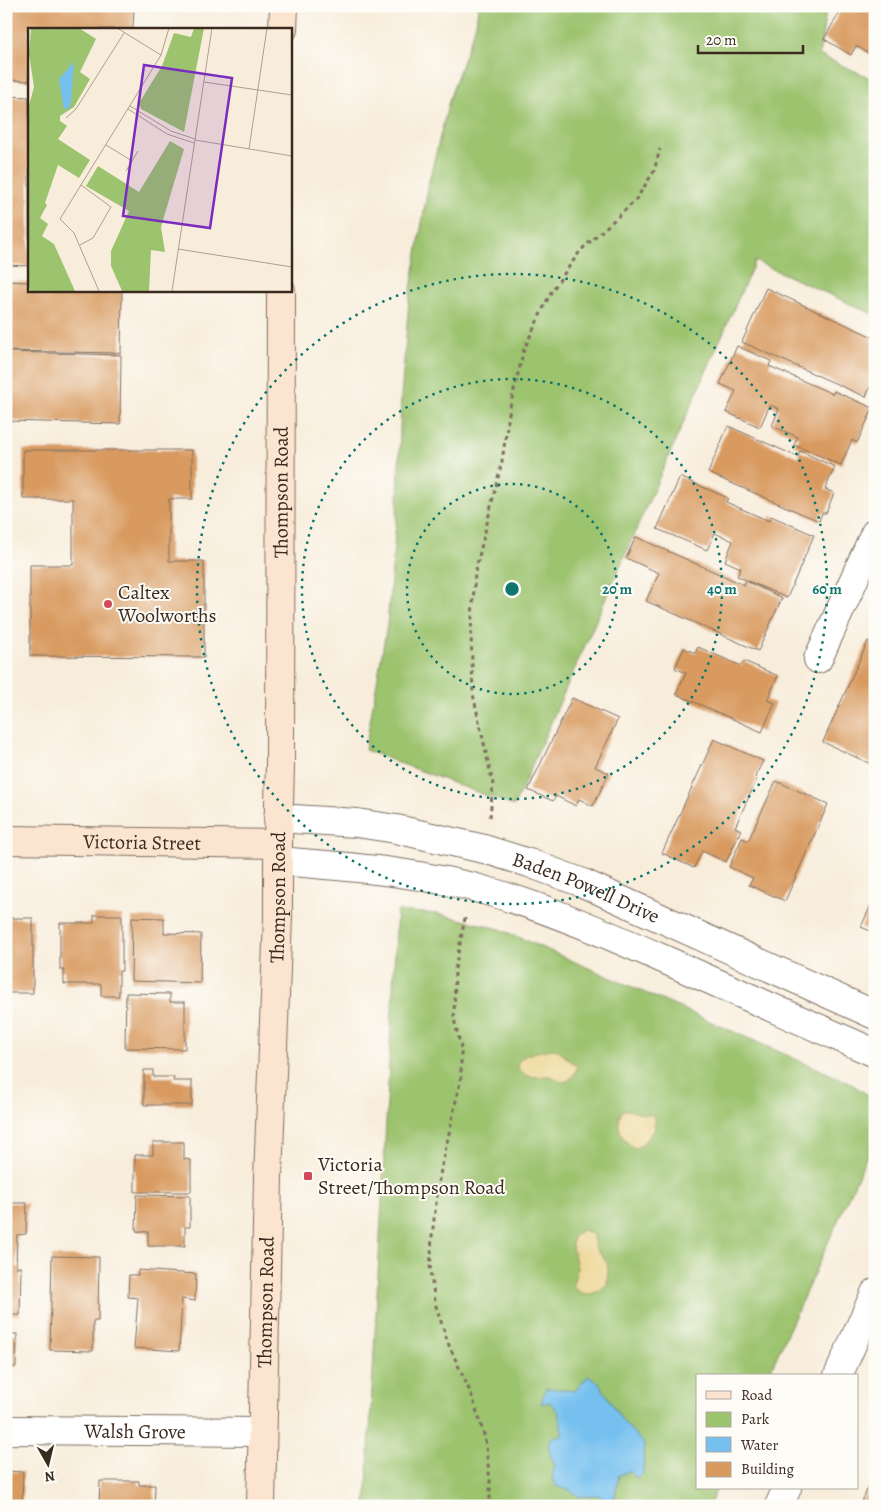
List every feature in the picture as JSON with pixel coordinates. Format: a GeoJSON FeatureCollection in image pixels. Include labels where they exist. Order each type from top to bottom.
{"type":"FeatureCollection","features":[{"type":"Feature","properties":{"kind":"main road"},"geometry":{"type":"LineString","coordinates":[[283,28],[284,6]]}},
{"type":"Feature","properties":{"kind":"main road","name":"Thompson Road"},"geometry":{"type":"LineString","coordinates":[[261,1506],[269,1150],[278,917],[281,715],[281,291]]}},
{"type":"Feature","properties":{"kind":"main road","name":"Victoria Street"},"geometry":{"type":"LineString","coordinates":[[6,840],[278,853]]}},
{"type":"Feature","properties":{"kind":"street"},"geometry":{"type":"LineString","coordinates":[[818,660],[871,549]]}},
{"type":"Feature","properties":{"kind":"street","name":"Baden Powell Drive"},"geometry":{"type":"LineString","coordinates":[[278,818],[375,825],[418,833],[484,849],[555,872],[875,1015]]}},
{"type":"Feature","properties":{"kind":"street","name":"Baden Powell Drive"},"geometry":{"type":"LineString","coordinates":[[278,853],[346,866],[416,875],[472,887],[524,902],[585,924],[872,1045]]}},
{"type":"Feature","properties":{"kind":"street"},"geometry":{"type":"LineString","coordinates":[[839,1374],[875,1293]]}},
{"type":"Feature","properties":{"kind":"street","name":"Walsh Grove"},"geometry":{"type":"LineString","coordinates":[[6,1430],[262,1432]]}},
{"type":"Feature","properties":{"kind":"street"},"geometry":{"type":"LineString","coordinates":[[779,1506],[786,1490]]}},
{"type":"Feature","properties":{"kind":"path"},"geometry":{"type":"LineString","coordinates":[[484,849],[493,803],[493,784],[473,694],[471,632],[475,573],[502,461],[510,407],[524,349],[551,292],[581,250],[635,201],[654,171],[660,149]]}},
{"type":"Feature","properties":{"kind":"path"},"geometry":{"type":"LineString","coordinates":[[455,968],[454,1018],[461,1048],[461,1078],[439,1179],[430,1271],[436,1306],[448,1343],[472,1396],[485,1438],[490,1481],[490,1506]]}},
{"type":"Feature","properties":{"kind":"green space"},"geometry":{"type":"Polygon","coordinates":[[[478,6],[827,6],[819,55],[875,80],[875,315],[755,261],[514,806],[365,750],[387,625],[398,502],[401,396],[409,301],[429,181],[450,97],[476,24],[478,6]]]}},
{"type":"Feature","properties":{"kind":"green space"},"geometry":{"type":"Polygon","coordinates":[[[397,911],[439,914],[500,929],[848,1082],[870,1096],[875,1119],[875,1138],[769,1374],[696,1374],[696,1490],[716,1490],[709,1506],[366,1506],[397,911]]]}},
{"type":"Feature","properties":{"kind":"sand"},"geometry":{"type":"Polygon","coordinates":[[[551,1049],[559,1050],[577,1067],[572,1077],[567,1081],[561,1082],[550,1076],[537,1077],[525,1075],[519,1069],[517,1064],[524,1057],[532,1053],[551,1049]]]}},
{"type":"Feature","properties":{"kind":"sand"},"geometry":{"type":"Polygon","coordinates":[[[623,1110],[650,1114],[654,1117],[655,1129],[642,1145],[635,1148],[626,1141],[620,1132],[619,1121],[623,1110]]]}},
{"type":"Feature","properties":{"kind":"sand"},"geometry":{"type":"Polygon","coordinates":[[[583,1230],[593,1235],[596,1248],[607,1262],[608,1268],[607,1284],[599,1291],[590,1294],[582,1293],[573,1287],[577,1268],[572,1242],[573,1238],[583,1230]]]}},
{"type":"Feature","properties":{"kind":"water"},"geometry":{"type":"Polygon","coordinates":[[[588,1376],[599,1383],[622,1420],[644,1444],[643,1473],[636,1478],[630,1471],[619,1475],[614,1500],[607,1500],[597,1495],[580,1497],[571,1491],[556,1486],[552,1478],[555,1465],[550,1454],[548,1442],[554,1436],[563,1436],[558,1411],[550,1402],[541,1404],[546,1388],[575,1391],[588,1376]]]}},
{"type":"Feature","properties":{"kind":"building"},"geometry":{"type":"Polygon","coordinates":[[[6,6],[134,6],[133,28],[28,28],[28,81],[6,80],[6,6]]]}},
{"type":"Feature","properties":{"kind":"building"},"geometry":{"type":"Polygon","coordinates":[[[843,6],[875,6],[875,57],[856,46],[851,55],[824,39],[843,6]]]}},
{"type":"Feature","properties":{"kind":"building"},"geometry":{"type":"Polygon","coordinates":[[[6,96],[28,97],[28,266],[6,265],[6,96]]]}},
{"type":"Feature","properties":{"kind":"building"},"geometry":{"type":"Polygon","coordinates":[[[6,281],[28,282],[28,291],[122,291],[121,353],[6,351],[6,281]]]}},
{"type":"Feature","properties":{"kind":"building"},"geometry":{"type":"Polygon","coordinates":[[[766,288],[875,338],[875,389],[870,387],[866,397],[742,342],[766,288]]]}},
{"type":"Feature","properties":{"kind":"building"},"geometry":{"type":"Polygon","coordinates":[[[737,346],[771,361],[769,366],[833,394],[834,391],[873,408],[857,443],[852,440],[841,465],[794,445],[798,437],[772,426],[779,409],[770,405],[760,427],[726,412],[736,391],[720,384],[737,346]]]}},
{"type":"Feature","properties":{"kind":"building"},"geometry":{"type":"Polygon","coordinates":[[[6,352],[121,355],[120,424],[6,421],[6,352]]]}},
{"type":"Feature","properties":{"kind":"building"},"geometry":{"type":"Polygon","coordinates":[[[728,426],[798,457],[800,451],[835,467],[825,489],[834,493],[826,513],[822,513],[819,521],[708,473],[728,426]]]}},
{"type":"Feature","properties":{"kind":"building"},"geometry":{"type":"Polygon","coordinates":[[[23,450],[192,450],[192,499],[169,499],[169,561],[204,561],[204,657],[30,656],[30,565],[73,565],[73,499],[23,499],[23,450]]]}},
{"type":"Feature","properties":{"kind":"building"},"geometry":{"type":"Polygon","coordinates":[[[680,477],[728,498],[726,502],[769,521],[771,516],[814,535],[787,598],[737,576],[741,568],[725,561],[733,541],[715,533],[707,550],[657,529],[680,477]]]}},
{"type":"Feature","properties":{"kind":"building"},"geometry":{"type":"Polygon","coordinates":[[[636,537],[744,585],[746,581],[782,598],[758,651],[646,601],[659,573],[626,558],[636,537]]]}},
{"type":"Feature","properties":{"kind":"building"},"geometry":{"type":"Polygon","coordinates":[[[868,641],[875,644],[875,760],[873,765],[823,742],[868,641]]]}},
{"type":"Feature","properties":{"kind":"building"},"geometry":{"type":"Polygon","coordinates":[[[698,647],[741,666],[744,661],[778,676],[767,700],[775,703],[762,732],[676,694],[686,673],[675,668],[684,648],[695,653],[698,647]]]}},
{"type":"Feature","properties":{"kind":"building"},"geometry":{"type":"Polygon","coordinates":[[[572,698],[618,719],[595,767],[609,773],[593,806],[579,799],[576,806],[556,796],[553,801],[528,790],[572,698]]]}},
{"type":"Feature","properties":{"kind":"building"},"geometry":{"type":"Polygon","coordinates":[[[714,739],[763,761],[755,777],[757,779],[735,827],[741,830],[726,862],[702,851],[694,868],[662,853],[714,739]]]}},
{"type":"Feature","properties":{"kind":"building"},"geometry":{"type":"Polygon","coordinates":[[[776,781],[828,804],[785,901],[749,885],[753,878],[729,867],[742,838],[748,841],[776,781]]]}},
{"type":"Feature","properties":{"kind":"building"},"geometry":{"type":"Polygon","coordinates":[[[875,896],[875,933],[861,927],[875,896]]]}},
{"type":"Feature","properties":{"kind":"building"},"geometry":{"type":"Polygon","coordinates":[[[94,915],[122,915],[122,971],[119,971],[119,996],[101,996],[101,984],[64,984],[64,970],[60,970],[60,923],[94,923],[94,915]]]}},
{"type":"Feature","properties":{"kind":"building"},"geometry":{"type":"Polygon","coordinates":[[[132,917],[164,918],[164,933],[201,934],[200,983],[131,981],[132,917]]]}},
{"type":"Feature","properties":{"kind":"building"},"geometry":{"type":"Polygon","coordinates":[[[7,918],[33,918],[33,993],[8,993],[8,987],[6,987],[7,918]]]}},
{"type":"Feature","properties":{"kind":"building"},"geometry":{"type":"Polygon","coordinates":[[[126,993],[170,994],[170,1002],[185,1002],[185,1049],[125,1048],[126,993]]]}},
{"type":"Feature","properties":{"kind":"building"},"geometry":{"type":"Polygon","coordinates":[[[144,1070],[153,1070],[153,1077],[174,1077],[173,1081],[192,1081],[192,1105],[144,1105],[144,1070]]]}},
{"type":"Feature","properties":{"kind":"building"},"geometry":{"type":"Polygon","coordinates":[[[153,1142],[184,1142],[184,1159],[191,1160],[191,1192],[135,1192],[135,1155],[153,1155],[153,1142]]]}},
{"type":"Feature","properties":{"kind":"building"},"geometry":{"type":"Polygon","coordinates":[[[137,1195],[190,1196],[190,1227],[185,1227],[185,1246],[148,1246],[148,1232],[136,1231],[137,1195]]]}},
{"type":"Feature","properties":{"kind":"building"},"geometry":{"type":"Polygon","coordinates":[[[6,1203],[27,1203],[26,1234],[17,1235],[16,1267],[21,1267],[20,1315],[6,1315],[6,1203]]]}},
{"type":"Feature","properties":{"kind":"building"},"geometry":{"type":"Polygon","coordinates":[[[52,1256],[99,1257],[98,1321],[93,1321],[93,1351],[50,1350],[52,1256]]]}},
{"type":"Feature","properties":{"kind":"building"},"geometry":{"type":"Polygon","coordinates":[[[138,1270],[196,1274],[195,1301],[182,1299],[179,1351],[134,1348],[138,1298],[128,1297],[129,1275],[138,1275],[138,1270]]]}},
{"type":"Feature","properties":{"kind":"building"},"geometry":{"type":"Polygon","coordinates":[[[6,1334],[17,1334],[16,1367],[6,1367],[6,1334]]]}},
{"type":"Feature","properties":{"kind":"building"},"geometry":{"type":"Polygon","coordinates":[[[6,1471],[23,1472],[22,1506],[6,1506],[6,1471]]]}},
{"type":"Feature","properties":{"kind":"building"},"geometry":{"type":"Polygon","coordinates":[[[100,1481],[139,1481],[139,1485],[155,1485],[154,1506],[99,1506],[100,1481]]]}},
{"type":"Feature","properties":{"kind":"building"},"geometry":{"type":"Polygon","coordinates":[[[871,1481],[875,1483],[875,1506],[860,1506],[871,1481]]]}},
{"type":"Feature","properties":{"kind":"place","name":"Caltex Woolworths"},"geometry":{"type":"Point","coordinates":[108,604]}},
{"type":"Feature","properties":{"kind":"place","name":"Victoria Street/Thompson Road"},"geometry":{"type":"Point","coordinates":[308,1176]}}]}
